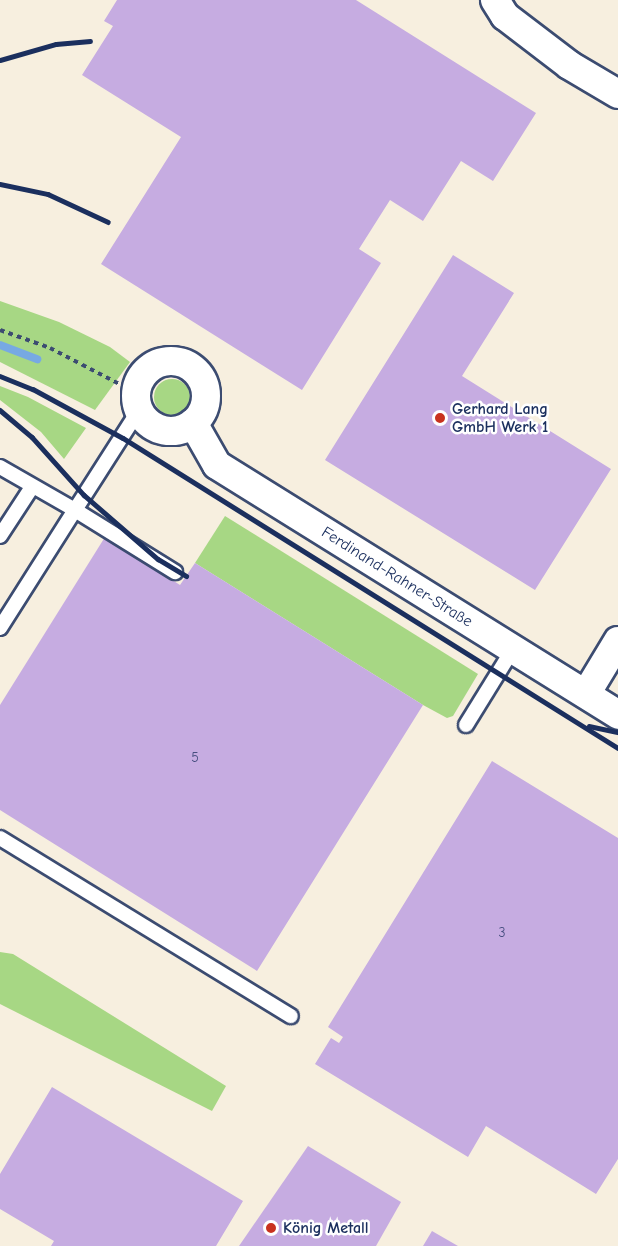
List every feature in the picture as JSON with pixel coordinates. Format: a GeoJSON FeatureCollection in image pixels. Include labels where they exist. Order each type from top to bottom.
{"type":"FeatureCollection","features":[{"type":"Feature","properties":{"kind":"street"},"geometry":{"type":"LineString","coordinates":[[495,0],[505,16],[523,30],[569,65],[618,94]]}},
{"type":"Feature","properties":{"kind":"street"},"geometry":{"type":"LineString","coordinates":[[174,361],[191,368],[198,374],[206,390],[204,408],[193,423],[176,431],[167,431],[150,424],[137,401],[142,376],[157,364],[174,361]]}},
{"type":"Feature","properties":{"kind":"street","name":"Ferdinand-Rahner-Straße"},"geometry":{"type":"LineString","coordinates":[[193,423],[217,465],[618,715]]}},
{"type":"Feature","properties":{"kind":"street"},"geometry":{"type":"LineString","coordinates":[[585,694],[618,640]]}},
{"type":"Feature","properties":{"kind":"lane"},"geometry":{"type":"LineString","coordinates":[[0,628],[75,510],[137,401]]}},
{"type":"Feature","properties":{"kind":"lane"},"geometry":{"type":"LineString","coordinates":[[0,467],[175,572]]}},
{"type":"Feature","properties":{"kind":"lane"},"geometry":{"type":"LineString","coordinates":[[0,536],[32,486]]}},
{"type":"Feature","properties":{"kind":"lane"},"geometry":{"type":"LineString","coordinates":[[466,725],[513,649]]}},
{"type":"Feature","properties":{"kind":"lane"},"geometry":{"type":"LineString","coordinates":[[0,838],[291,1016]]}},
{"type":"Feature","properties":{"kind":"path"},"geometry":{"type":"LineString","coordinates":[[0,330],[50,348],[137,401]]}},
{"type":"Feature","properties":{"kind":"green space"},"geometry":{"type":"Polygon","coordinates":[[[0,301],[59,322],[110,347],[130,362],[95,410],[0,362],[0,301]]]}},
{"type":"Feature","properties":{"kind":"green space"},"geometry":{"type":"Polygon","coordinates":[[[172,379],[185,384],[190,397],[185,410],[172,415],[159,410],[154,397],[159,384],[172,379]]]}},
{"type":"Feature","properties":{"kind":"green space"},"geometry":{"type":"Polygon","coordinates":[[[0,386],[28,397],[86,428],[64,459],[41,432],[0,400],[0,386]]]}},
{"type":"Feature","properties":{"kind":"green space"},"geometry":{"type":"Polygon","coordinates":[[[225,516],[478,674],[453,716],[447,718],[423,705],[195,563],[225,516]]]}},
{"type":"Feature","properties":{"kind":"green space"},"geometry":{"type":"Polygon","coordinates":[[[0,952],[13,954],[226,1086],[212,1111],[0,1004],[0,952]]]}},
{"type":"Feature","properties":{"kind":"building"},"geometry":{"type":"Polygon","coordinates":[[[117,0],[356,0],[536,113],[493,181],[461,161],[423,221],[390,200],[359,249],[381,263],[302,390],[101,264],[181,137],[82,75],[113,26],[104,21],[117,0]]]}},
{"type":"Feature","properties":{"kind":"building","name":"Gerhard Lang GmbH Werk 1"},"geometry":{"type":"Polygon","coordinates":[[[453,255],[514,293],[462,376],[611,469],[535,590],[325,460],[453,255]]]}},
{"type":"Feature","properties":{"kind":"building"},"geometry":{"type":"Polygon","coordinates":[[[105,537],[180,585],[195,563],[423,705],[257,971],[0,810],[0,705],[105,537]]]}},
{"type":"Feature","properties":{"kind":"building"},"geometry":{"type":"Polygon","coordinates":[[[492,761],[618,838],[618,1159],[596,1194],[486,1126],[468,1157],[315,1064],[331,1038],[339,1043],[343,1037],[328,1027],[492,761]]]}},
{"type":"Feature","properties":{"kind":"building"},"geometry":{"type":"Polygon","coordinates":[[[52,1087],[243,1201],[216,1246],[51,1246],[54,1241],[0,1209],[0,1174],[52,1087]]]}},
{"type":"Feature","properties":{"kind":"building"},"geometry":{"type":"Polygon","coordinates":[[[308,1146],[401,1202],[376,1246],[239,1246],[308,1146]]]}},
{"type":"Feature","properties":{"kind":"building"},"geometry":{"type":"Polygon","coordinates":[[[432,1231],[458,1246],[423,1246],[432,1231]]]}},
{"type":"Feature","properties":{"kind":"waterway"},"geometry":{"type":"LineString","coordinates":[[0,345],[37,359]]}},
{"type":"Feature","properties":{"kind":"railway"},"geometry":{"type":"LineString","coordinates":[[0,60],[56,44],[90,41]]}},
{"type":"Feature","properties":{"kind":"railway"},"geometry":{"type":"LineString","coordinates":[[0,184],[48,194],[108,222]]}},
{"type":"Feature","properties":{"kind":"railway"},"geometry":{"type":"LineString","coordinates":[[0,376],[33,389],[123,438],[618,748]]}},
{"type":"Feature","properties":{"kind":"railway"},"geometry":{"type":"LineString","coordinates":[[0,410],[32,437],[84,495],[158,559],[186,576]]}},
{"type":"Feature","properties":{"kind":"railway"},"geometry":{"type":"LineString","coordinates":[[589,726],[618,732]]}},
{"type":"Feature","properties":{"kind":"place","name":"Gerhard Lang GmbH Werk 1"},"geometry":{"type":"Point","coordinates":[440,418]}},
{"type":"Feature","properties":{"kind":"place","name":"König Metall"},"geometry":{"type":"Point","coordinates":[271,1228]}}]}
